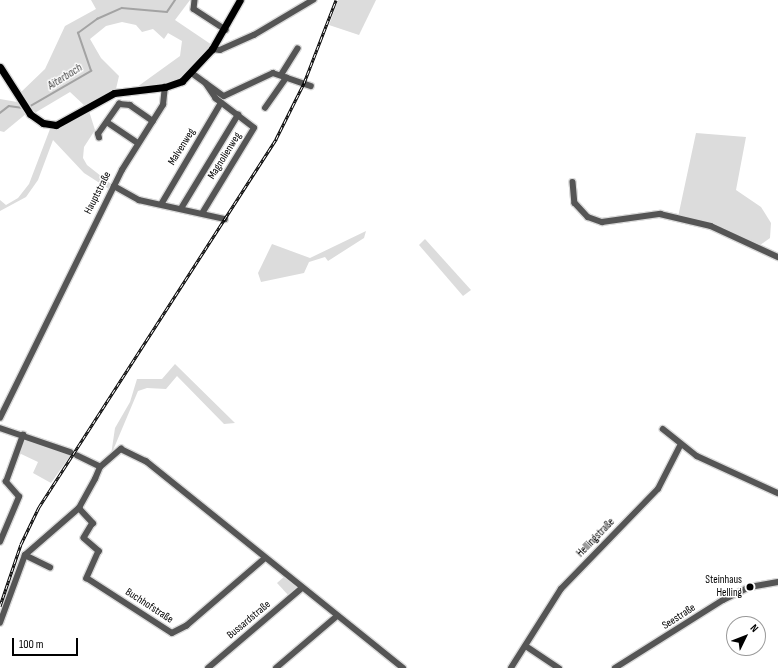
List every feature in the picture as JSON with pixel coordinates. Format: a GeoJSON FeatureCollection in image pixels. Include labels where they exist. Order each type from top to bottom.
{"type":"FeatureCollection","features":[{"type":"Feature","properties":{"kind":"main road"},"geometry":{"type":"LineString","coordinates":[[0,67],[23,106],[30,114],[43,123],[56,125],[109,95],[165,87],[192,73],[226,30],[240,0]]}},
{"type":"Feature","properties":{"kind":"street"},"geometry":{"type":"LineString","coordinates":[[196,0],[194,8],[226,30]]}},
{"type":"Feature","properties":{"kind":"street"},"geometry":{"type":"LineString","coordinates":[[212,49],[220,50],[254,36],[313,0]]}},
{"type":"Feature","properties":{"kind":"street"},"geometry":{"type":"LineString","coordinates":[[265,108],[298,49]]}},
{"type":"Feature","properties":{"kind":"street"},"geometry":{"type":"LineString","coordinates":[[192,73],[206,84],[228,96],[266,75],[283,76],[310,86]]}},
{"type":"Feature","properties":{"kind":"street","name":"Magnolienweg"},"geometry":{"type":"LineString","coordinates":[[203,212],[254,129],[238,114],[221,103],[206,84]]}},
{"type":"Feature","properties":{"kind":"street","name":"Hauptstraße"},"geometry":{"type":"LineString","coordinates":[[0,418],[114,186],[138,143],[164,103],[165,87]]}},
{"type":"Feature","properties":{"kind":"street"},"geometry":{"type":"LineString","coordinates":[[99,138],[107,122],[121,103],[153,121]]}},
{"type":"Feature","properties":{"kind":"street","name":"Malvenweg"},"geometry":{"type":"LineString","coordinates":[[162,203],[221,103]]}},
{"type":"Feature","properties":{"kind":"street"},"geometry":{"type":"LineString","coordinates":[[182,207],[238,114]]}},
{"type":"Feature","properties":{"kind":"street"},"geometry":{"type":"LineString","coordinates":[[107,122],[138,143]]}},
{"type":"Feature","properties":{"kind":"street"},"geometry":{"type":"LineString","coordinates":[[573,182],[575,203],[580,212],[595,220],[602,222],[660,214],[711,226],[778,257]]}},
{"type":"Feature","properties":{"kind":"street"},"geometry":{"type":"LineString","coordinates":[[114,186],[135,199],[182,207],[225,219]]}},
{"type":"Feature","properties":{"kind":"street"},"geometry":{"type":"LineString","coordinates":[[0,428],[23,434],[70,452]]}},
{"type":"Feature","properties":{"kind":"street"},"geometry":{"type":"LineString","coordinates":[[664,429],[680,446],[778,493]]}},
{"type":"Feature","properties":{"kind":"street"},"geometry":{"type":"LineString","coordinates":[[0,542],[20,498],[6,482],[23,434]]}},
{"type":"Feature","properties":{"kind":"street","name":"Hellingstraße"},"geometry":{"type":"LineString","coordinates":[[511,668],[561,589],[658,489],[680,446]]}},
{"type":"Feature","properties":{"kind":"street"},"geometry":{"type":"LineString","coordinates":[[0,622],[25,555],[79,508],[100,468],[119,450],[136,455],[183,488],[264,558],[403,668]]}},
{"type":"Feature","properties":{"kind":"street"},"geometry":{"type":"LineString","coordinates":[[77,456],[100,468]]}},
{"type":"Feature","properties":{"kind":"street","name":"Buchhofstraße"},"geometry":{"type":"LineString","coordinates":[[79,508],[93,523],[84,538],[99,551],[87,575],[89,580],[172,633],[186,626],[264,558]]}},
{"type":"Feature","properties":{"kind":"street"},"geometry":{"type":"LineString","coordinates":[[25,555],[50,567]]}},
{"type":"Feature","properties":{"kind":"street","name":"Seestraße"},"geometry":{"type":"LineString","coordinates":[[615,668],[723,600],[750,587],[778,582]]}},
{"type":"Feature","properties":{"kind":"street","name":"Bussardstraße"},"geometry":{"type":"LineString","coordinates":[[208,668],[302,588]]}},
{"type":"Feature","properties":{"kind":"street"},"geometry":{"type":"LineString","coordinates":[[276,668],[337,616]]}},
{"type":"Feature","properties":{"kind":"street"},"geometry":{"type":"LineString","coordinates":[[526,646],[559,668]]}},
{"type":"Feature","properties":{"kind":"shaded area"},"geometry":{"type":"Polygon","coordinates":[[[91,0],[190,0],[175,20],[212,45],[182,79],[165,85],[137,87],[180,56],[182,41],[168,33],[164,39],[153,29],[142,32],[136,25],[122,22],[106,26],[90,39],[101,58],[119,76],[116,89],[85,106],[70,92],[33,114],[19,94],[45,69],[65,26],[96,9],[91,0]]]}},
{"type":"Feature","properties":{"kind":"shaded area"},"geometry":{"type":"Polygon","coordinates":[[[338,0],[376,0],[359,35],[329,25],[338,0]]]}},
{"type":"Feature","properties":{"kind":"shaded area"},"geometry":{"type":"Polygon","coordinates":[[[0,99],[17,102],[27,113],[4,132],[0,131],[0,99]]]}},
{"type":"Feature","properties":{"kind":"shaded area"},"geometry":{"type":"Polygon","coordinates":[[[89,111],[95,130],[84,147],[83,158],[87,165],[111,184],[109,189],[84,173],[53,140],[38,180],[26,197],[0,211],[0,200],[6,205],[18,198],[29,184],[50,129],[89,111]]]}},
{"type":"Feature","properties":{"kind":"shaded area"},"geometry":{"type":"Polygon","coordinates":[[[696,133],[746,137],[736,190],[761,207],[771,223],[770,238],[756,248],[713,223],[678,217],[696,133]]]}},
{"type":"Feature","properties":{"kind":"shaded area"},"geometry":{"type":"Polygon","coordinates":[[[366,231],[364,238],[328,261],[325,257],[309,262],[304,273],[261,282],[258,273],[272,244],[310,258],[366,231]]]}},
{"type":"Feature","properties":{"kind":"shaded area"},"geometry":{"type":"Polygon","coordinates":[[[425,239],[471,290],[463,296],[419,245],[425,239]]]}},
{"type":"Feature","properties":{"kind":"shaded area"},"geometry":{"type":"Polygon","coordinates":[[[175,364],[235,423],[224,424],[177,376],[166,389],[147,388],[138,391],[111,455],[115,428],[130,402],[137,379],[162,379],[175,364]]]}},
{"type":"Feature","properties":{"kind":"shaded area"},"geometry":{"type":"Polygon","coordinates":[[[28,434],[73,452],[51,483],[33,473],[38,462],[19,453],[28,434]]]}},
{"type":"Feature","properties":{"kind":"shaded area"},"geometry":{"type":"Polygon","coordinates":[[[285,576],[298,586],[289,596],[277,583],[285,576]]]}},
{"type":"Feature","properties":{"kind":"waterway","name":"Aiterbach"},"geometry":{"type":"LineString","coordinates":[[29,107],[91,71],[78,33],[97,19],[122,8],[167,12],[175,0]]}},
{"type":"Feature","properties":{"kind":"waterway","name":"Aiterbach"},"geometry":{"type":"LineString","coordinates":[[0,113],[9,106],[23,108]]}},
{"type":"Feature","properties":{"kind":"railway"},"geometry":{"type":"LineString","coordinates":[[0,606],[21,544],[39,507],[276,139],[304,83],[336,0]]}},
{"type":"Feature","properties":{"kind":"place","name":"Steinhaus Helling"},"geometry":{"type":"Point","coordinates":[750,587]}}]}
